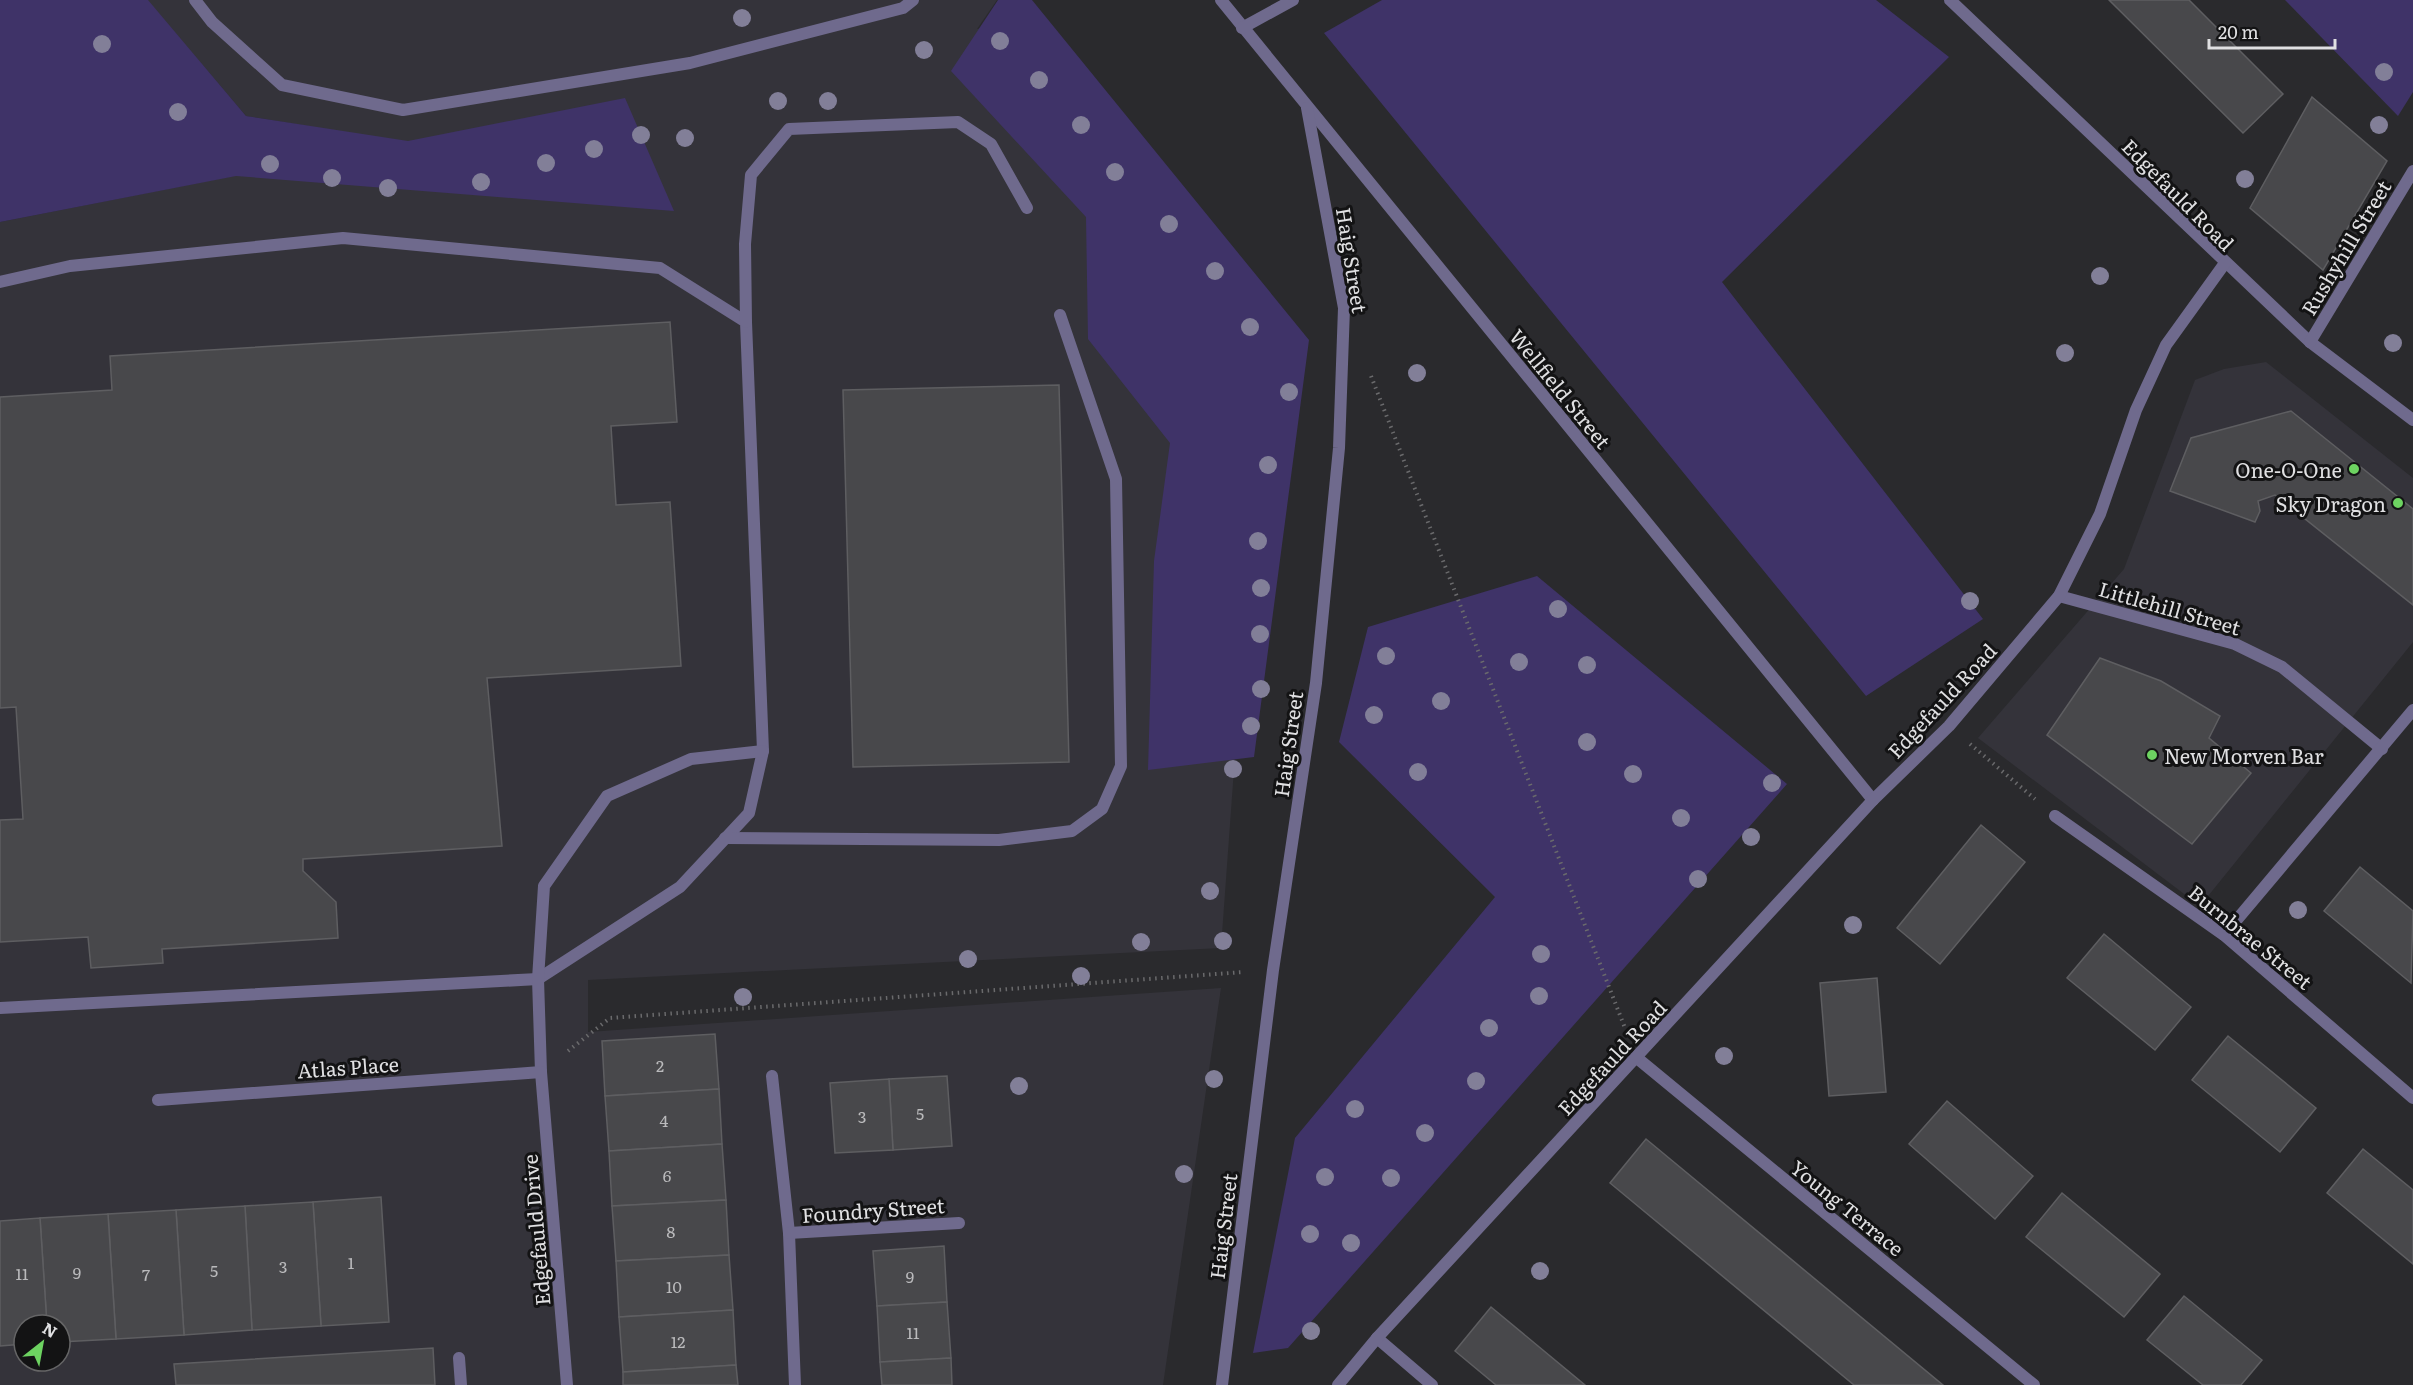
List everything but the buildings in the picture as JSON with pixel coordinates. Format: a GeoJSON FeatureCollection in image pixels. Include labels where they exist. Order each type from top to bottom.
{"type":"FeatureCollection","features":[{"type":"Feature","properties":{"kind":"street"},"geometry":{"type":"LineString","coordinates":[[195,0],[212,22],[282,85],[403,110],[690,63],[903,8],[913,0]]}},
{"type":"Feature","properties":{"kind":"street","name":"Wellfield Street"},"geometry":{"type":"LineString","coordinates":[[1221,0],[1872,800]]}},
{"type":"Feature","properties":{"kind":"street"},"geometry":{"type":"LineString","coordinates":[[1242,28],[1293,0]]}},
{"type":"Feature","properties":{"kind":"street","name":"Edgefauld Road"},"geometry":{"type":"LineString","coordinates":[[1338,1385],[1377,1338],[1872,800],[1949,726],[2059,596],[2100,514],[2136,410],[2166,345],[2225,263],[1950,0]]}},
{"type":"Feature","properties":{"kind":"street","name":"Haig Street"},"geometry":{"type":"LineString","coordinates":[[1222,1385],[1273,970],[1316,683],[1339,448],[1344,308],[1307,108]]}},
{"type":"Feature","properties":{"kind":"street"},"geometry":{"type":"LineString","coordinates":[[0,1008],[538,979],[680,887],[748,813],[763,751],[746,322],[745,244],[751,175],[789,129],[958,122],[991,144],[1027,208]]}},
{"type":"Feature","properties":{"kind":"street","name":"Rushyhill Street"},"geometry":{"type":"LineString","coordinates":[[2310,342],[2413,171]]}},
{"type":"Feature","properties":{"kind":"street"},"geometry":{"type":"LineString","coordinates":[[0,282],[70,266],[343,238],[660,268],[746,322]]}},
{"type":"Feature","properties":{"kind":"street"},"geometry":{"type":"LineString","coordinates":[[2225,263],[2310,342],[2413,420]]}},
{"type":"Feature","properties":{"kind":"street"},"geometry":{"type":"LineString","coordinates":[[725,838],[999,840],[1072,831],[1102,809],[1121,766],[1116,478],[1060,315]]}},
{"type":"Feature","properties":{"kind":"street","name":"Littlehill Street"},"geometry":{"type":"LineString","coordinates":[[2059,596],[2235,644],[2282,667],[2382,749]]}},
{"type":"Feature","properties":{"kind":"street"},"geometry":{"type":"LineString","coordinates":[[2224,935],[2413,710]]}},
{"type":"Feature","properties":{"kind":"street","name":"Edgefauld Drive"},"geometry":{"type":"LineString","coordinates":[[567,1385],[542,1072],[538,979],[544,886],[607,796],[691,759],[763,751]]}},
{"type":"Feature","properties":{"kind":"street","name":"Burnbrae Street"},"geometry":{"type":"LineString","coordinates":[[2055,816],[2224,935],[2413,1098]]}},
{"type":"Feature","properties":{"kind":"street","name":"Young Terrace"},"geometry":{"type":"LineString","coordinates":[[1637,1058],[2034,1385]]}},
{"type":"Feature","properties":{"kind":"street","name":"Atlas Place"},"geometry":{"type":"LineString","coordinates":[[158,1100],[542,1072]]}},
{"type":"Feature","properties":{"kind":"street","name":"Foundry Street"},"geometry":{"type":"LineString","coordinates":[[772,1076],[789,1233],[795,1385]]}},
{"type":"Feature","properties":{"kind":"street","name":"Foundry Street"},"geometry":{"type":"LineString","coordinates":[[789,1233],[959,1223]]}},
{"type":"Feature","properties":{"kind":"street"},"geometry":{"type":"LineString","coordinates":[[1377,1338],[1432,1385]]}},
{"type":"Feature","properties":{"kind":"street"},"geometry":{"type":"LineString","coordinates":[[459,1358],[462,1385]]}},
{"type":"Feature","properties":{"kind":"path"},"geometry":{"type":"LineString","coordinates":[[1370,374],[1637,1058]]}},
{"type":"Feature","properties":{"kind":"path"},"geometry":{"type":"LineString","coordinates":[[1949,726],[2055,816]]}},
{"type":"Feature","properties":{"kind":"path"},"geometry":{"type":"LineString","coordinates":[[542,1072],[610,1018],[1273,970]]}},
{"type":"Feature","properties":{"kind":"shaded area"},"geometry":{"type":"Polygon","coordinates":[[[0,0],[148,0],[246,116],[408,141],[625,98],[674,211],[236,176],[0,222],[0,0]]]}},
{"type":"Feature","properties":{"kind":"shaded area"},"geometry":{"type":"Polygon","coordinates":[[[147,0],[997,0],[977,29],[989,26],[1262,384],[1221,948],[588,980],[588,1032],[1221,988],[1163,1385],[0,1385],[0,222],[406,142],[246,116],[147,0]]]}},
{"type":"Feature","properties":{"kind":"shaded area"},"geometry":{"type":"Polygon","coordinates":[[[998,0],[1032,0],[1309,340],[1254,757],[1148,770],[1154,561],[1170,443],[1088,339],[1086,217],[951,71],[998,0]]]}},
{"type":"Feature","properties":{"kind":"shaded area"},"geometry":{"type":"Polygon","coordinates":[[[1382,0],[1876,0],[1949,57],[1722,282],[1983,619],[1866,696],[1324,33],[1382,0]]]}},
{"type":"Feature","properties":{"kind":"shaded area"},"geometry":{"type":"Polygon","coordinates":[[[2285,0],[2413,0],[2413,92],[2398,116],[2285,0]]]}},
{"type":"Feature","properties":{"kind":"shaded area"},"geometry":{"type":"Polygon","coordinates":[[[2266,362],[2413,478],[2413,642],[2200,906],[1978,738],[2124,569],[2195,380],[2224,369],[2266,362]]]}},
{"type":"Feature","properties":{"kind":"shaded area"},"geometry":{"type":"Polygon","coordinates":[[[1537,576],[1787,784],[1288,1348],[1253,1353],[1295,1138],[1495,897],[1339,742],[1368,627],[1537,576]]]}},
{"type":"Feature","properties":{"kind":"place","name":"One-O-One"},"geometry":{"type":"Point","coordinates":[2354,469]}},
{"type":"Feature","properties":{"kind":"place","name":"Sky Dragon"},"geometry":{"type":"Point","coordinates":[2398,503]}},
{"type":"Feature","properties":{"kind":"place","name":"New Morven Bar"},"geometry":{"type":"Point","coordinates":[2152,755]}}]}
